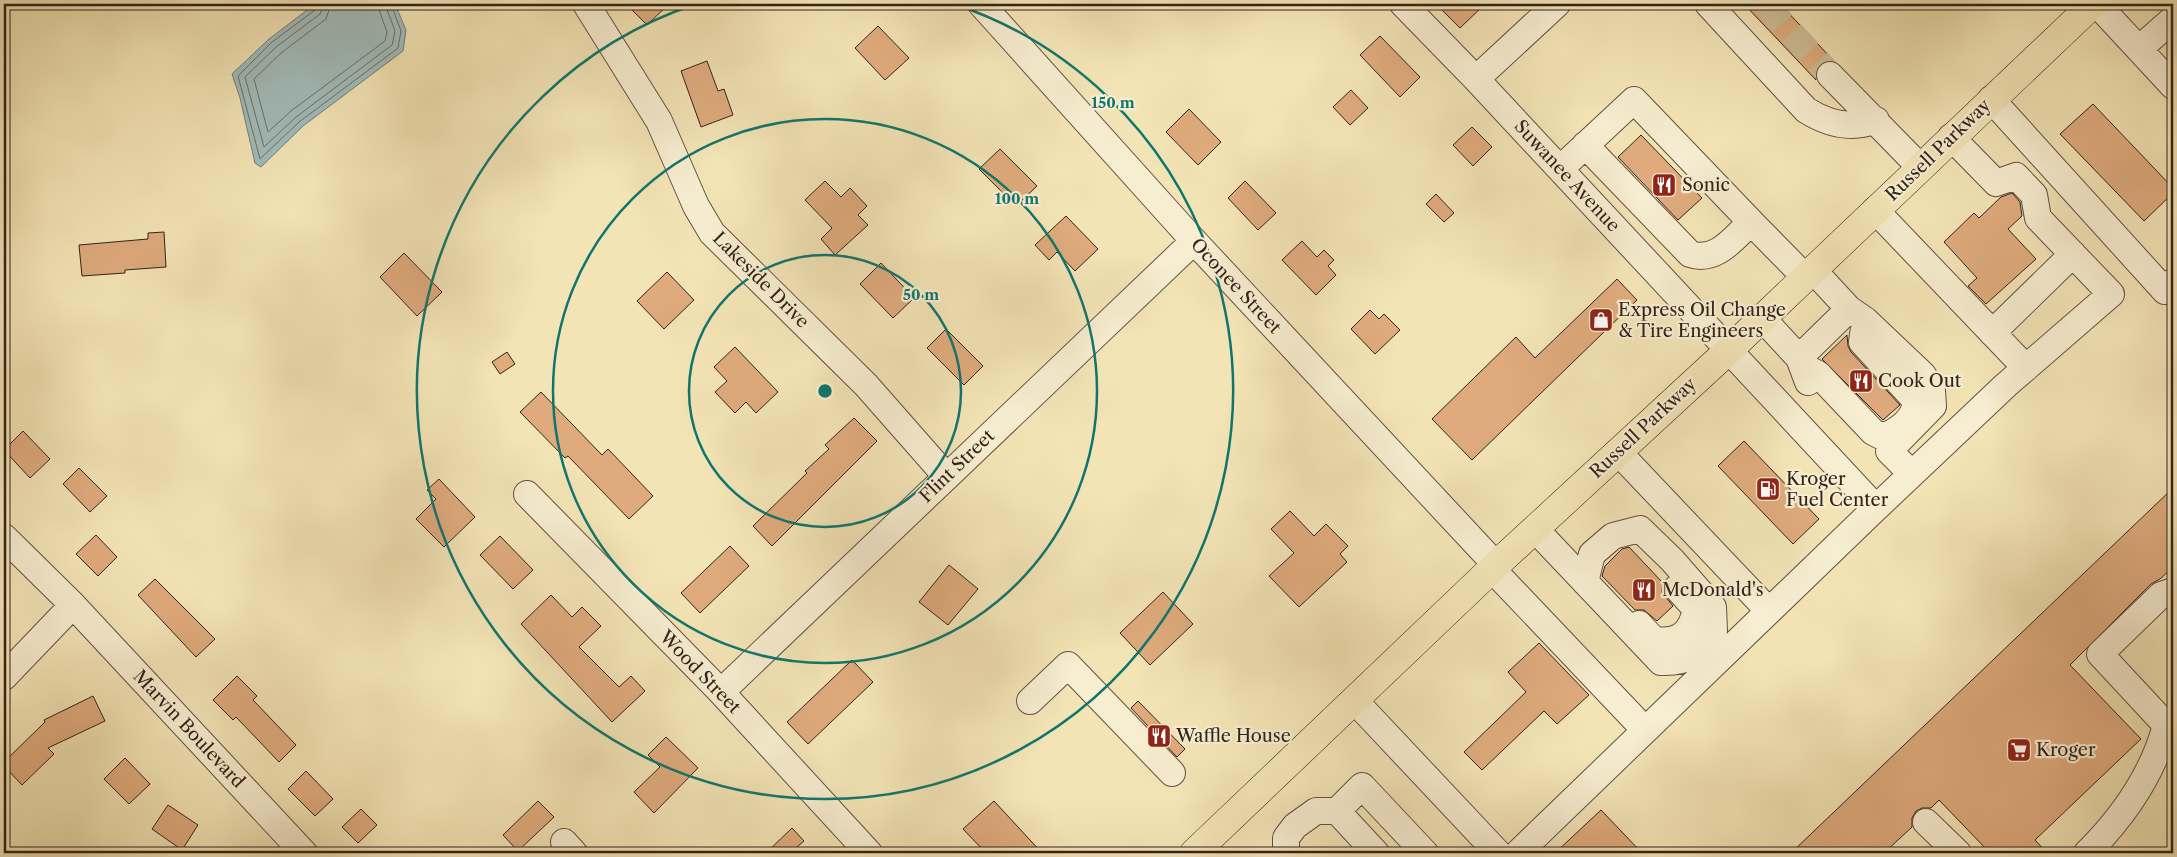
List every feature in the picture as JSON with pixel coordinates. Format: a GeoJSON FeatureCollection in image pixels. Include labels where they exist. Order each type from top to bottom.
{"type":"FeatureCollection","features":[{"type":"Feature","properties":{"kind":"main road","name":"Russell Parkway"},"geometry":{"type":"LineString","coordinates":[[1200,851],[1535,528],[1729,350],[1991,99],[2095,4]]}},
{"type":"Feature","properties":{"kind":"street","name":"Lakeside Drive"},"geometry":{"type":"LineString","coordinates":[[586,4],[659,121],[696,206],[712,233],[866,385],[946,476]]}},
{"type":"Feature","properties":{"kind":"street","name":"Oconee Street"},"geometry":{"type":"LineString","coordinates":[[981,4],[1194,241],[1645,730]]}},
{"type":"Feature","properties":{"kind":"street","name":"Suwanee Avenue"},"geometry":{"type":"LineString","coordinates":[[1403,4],[1476,79],[1876,508]]}},
{"type":"Feature","properties":{"kind":"street"},"geometry":{"type":"LineString","coordinates":[[1476,79],[1557,4]]}},
{"type":"Feature","properties":{"kind":"street"},"geometry":{"type":"LineString","coordinates":[[1708,4],[1806,110],[1822,120],[1840,124],[1862,126],[1876,120]]}},
{"type":"Feature","properties":{"kind":"street"},"geometry":{"type":"LineString","coordinates":[[2095,4],[2173,86]]}},
{"type":"Feature","properties":{"kind":"street"},"geometry":{"type":"LineString","coordinates":[[2139,49],[2173,19]]}},
{"type":"Feature","properties":{"kind":"street"},"geometry":{"type":"LineString","coordinates":[[2139,49],[2161,47],[2173,60]]}},
{"type":"Feature","properties":{"kind":"street"},"geometry":{"type":"LineString","coordinates":[[1830,75],[1920,167]]}},
{"type":"Feature","properties":{"kind":"street"},"geometry":{"type":"LineString","coordinates":[[1991,99],[2164,291],[2173,282]]}},
{"type":"Feature","properties":{"kind":"street"},"geometry":{"type":"LineString","coordinates":[[1560,169],[1634,100],[1751,222],[1923,375],[1932,390],[1933,406],[1889,451]]}},
{"type":"Feature","properties":{"kind":"street"},"geometry":{"type":"LineString","coordinates":[[1535,528],[1661,662],[1678,663],[1699,652],[1716,648],[1769,611],[2026,368],[2111,294],[2038,218],[2034,195],[2016,176],[1996,183],[1952,137]]}},
{"type":"Feature","properties":{"kind":"street"},"geometry":{"type":"LineString","coordinates":[[1585,145],[1690,254],[1710,256],[1723,249],[1751,222]]}},
{"type":"Feature","properties":{"kind":"street"},"geometry":{"type":"LineString","coordinates":[[1875,210],[2026,368]]}},
{"type":"Feature","properties":{"kind":"street","name":"Flint Street"},"geometry":{"type":"LineString","coordinates":[[721,692],[1194,241]]}},
{"type":"Feature","properties":{"kind":"street"},"geometry":{"type":"LineString","coordinates":[[1992,332],[2072,254]]}},
{"type":"Feature","properties":{"kind":"street"},"geometry":{"type":"LineString","coordinates":[[1801,362],[1857,315]]}},
{"type":"Feature","properties":{"kind":"street"},"geometry":{"type":"LineString","coordinates":[[1762,318],[1801,362],[1818,374],[1874,432],[1883,437],[1896,432],[1916,411],[1916,401],[1862,342],[1857,315]]}},
{"type":"Feature","properties":{"kind":"street"},"geometry":{"type":"LineString","coordinates":[[1801,362],[1807,382],[1840,419],[1870,444],[1889,451],[1912,474]]}},
{"type":"Feature","properties":{"kind":"street"},"geometry":{"type":"LineString","coordinates":[[1618,452],[1769,611]]}},
{"type":"Feature","properties":{"kind":"street","name":"Wood Street"},"geometry":{"type":"LineString","coordinates":[[527,494],[721,692],[869,853]]}},
{"type":"Feature","properties":{"kind":"street"},"geometry":{"type":"LineString","coordinates":[[1518,853],[1696,681],[1716,648],[1713,607],[1672,560],[1640,529],[1613,536],[1592,554],[1590,586]]}},
{"type":"Feature","properties":{"kind":"street"},"geometry":{"type":"LineString","coordinates":[[1590,586],[1608,590],[1654,640],[1666,642],[1684,635],[1693,624],[1696,609],[1625,533]]}},
{"type":"Feature","properties":{"kind":"street"},"geometry":{"type":"LineString","coordinates":[[1672,560],[1698,536]]}},
{"type":"Feature","properties":{"kind":"street","name":"Marvin Boulevard"},"geometry":{"type":"LineString","coordinates":[[4,537],[73,605],[304,853]]}},
{"type":"Feature","properties":{"kind":"street"},"geometry":{"type":"LineString","coordinates":[[2087,853],[2108,831],[2142,784],[2161,743],[2170,714],[2100,654],[2161,595],[2173,591]]}},
{"type":"Feature","properties":{"kind":"street"},"geometry":{"type":"LineString","coordinates":[[4,677],[73,605]]}},
{"type":"Feature","properties":{"kind":"street"},"geometry":{"type":"LineString","coordinates":[[1678,663],[1696,681]]}},
{"type":"Feature","properties":{"kind":"street"},"geometry":{"type":"LineString","coordinates":[[1030,701],[1068,665],[1172,772]]}},
{"type":"Feature","properties":{"kind":"street"},"geometry":{"type":"LineString","coordinates":[[1355,701],[1491,851]]}},
{"type":"Feature","properties":{"kind":"street"},"geometry":{"type":"LineString","coordinates":[[1286,853],[1286,838],[1296,826],[1316,811],[1337,811],[1362,786],[1425,853]]}},
{"type":"Feature","properties":{"kind":"street"},"geometry":{"type":"LineString","coordinates":[[1337,811],[1376,853]]}},
{"type":"Feature","properties":{"kind":"street"},"geometry":{"type":"LineString","coordinates":[[1926,822],[1958,853]]}},
{"type":"Feature","properties":{"kind":"water"},"geometry":{"type":"Polygon","coordinates":[[[315,4],[395,4],[406,30],[403,51],[303,126],[261,167],[255,163],[240,98],[232,74],[269,39],[315,4]]]}},
{"type":"Feature","properties":{"kind":"building"},"geometry":{"type":"Polygon","coordinates":[[[626,4],[669,4],[647,25],[626,4]]]}},
{"type":"Feature","properties":{"kind":"building"},"geometry":{"type":"Polygon","coordinates":[[[1436,4],[1485,4],[1460,28],[1436,4]]]}},
{"type":"Feature","properties":{"kind":"building"},"geometry":{"type":"Polygon","coordinates":[[[1744,4],[1780,4],[1834,61],[1826,61],[1819,65],[1815,71],[1816,80],[1744,4]]]}},
{"type":"Feature","properties":{"kind":"building"},"geometry":{"type":"Polygon","coordinates":[[[878,26],[909,58],[885,80],[855,48],[878,26]]]}},
{"type":"Feature","properties":{"kind":"building"},"geometry":{"type":"Polygon","coordinates":[[[1380,36],[1420,77],[1400,97],[1360,55],[1380,36]]]}},
{"type":"Feature","properties":{"kind":"building"},"geometry":{"type":"Polygon","coordinates":[[[707,61],[718,91],[724,89],[733,115],[701,127],[681,71],[707,61]]]}},
{"type":"Feature","properties":{"kind":"building"},"geometry":{"type":"Polygon","coordinates":[[[1351,90],[1368,108],[1350,125],[1333,107],[1351,90]]]}},
{"type":"Feature","properties":{"kind":"building"},"geometry":{"type":"Polygon","coordinates":[[[2093,104],[2173,188],[2173,193],[2144,221],[2060,134],[2093,104]]]}},
{"type":"Feature","properties":{"kind":"building"},"geometry":{"type":"Polygon","coordinates":[[[1189,109],[1221,142],[1198,165],[1166,132],[1189,109]]]}},
{"type":"Feature","properties":{"kind":"building"},"geometry":{"type":"Polygon","coordinates":[[[1472,127],[1492,147],[1473,166],[1453,145],[1472,127]]]}},
{"type":"Feature","properties":{"kind":"building"},"geometry":{"type":"Polygon","coordinates":[[[1641,135],[1702,198],[1678,220],[1618,157],[1641,135]]]}},
{"type":"Feature","properties":{"kind":"building"},"geometry":{"type":"Polygon","coordinates":[[[1000,149],[1037,186],[1016,206],[979,169],[1000,149]]]}},
{"type":"Feature","properties":{"kind":"building"},"geometry":{"type":"Polygon","coordinates":[[[825,181],[841,197],[850,188],[867,206],[858,215],[868,225],[835,255],[821,239],[832,228],[805,200],[825,181]]]}},
{"type":"Feature","properties":{"kind":"building"},"geometry":{"type":"Polygon","coordinates":[[[1245,181],[1276,213],[1258,230],[1228,198],[1245,181]]]}},
{"type":"Feature","properties":{"kind":"building"},"geometry":{"type":"Polygon","coordinates":[[[2012,193],[2020,202],[2022,216],[2008,229],[2036,259],[1986,304],[1968,286],[1977,278],[1944,242],[1974,213],[1979,218],[2001,197],[2012,193]]]}},
{"type":"Feature","properties":{"kind":"building"},"geometry":{"type":"Polygon","coordinates":[[[1436,194],[1454,213],[1444,222],[1426,204],[1436,194]]]}},
{"type":"Feature","properties":{"kind":"building"},"geometry":{"type":"Polygon","coordinates":[[[1066,216],[1098,249],[1075,271],[1057,252],[1049,260],[1035,245],[1066,216]]]}},
{"type":"Feature","properties":{"kind":"building"},"geometry":{"type":"Polygon","coordinates":[[[164,232],[166,267],[125,270],[125,273],[82,276],[79,245],[148,239],[148,233],[164,232]]]}},
{"type":"Feature","properties":{"kind":"building"},"geometry":{"type":"Polygon","coordinates":[[[1302,241],[1317,257],[1324,250],[1334,260],[1328,266],[1336,275],[1316,295],[1282,260],[1302,241]]]}},
{"type":"Feature","properties":{"kind":"building"},"geometry":{"type":"Polygon","coordinates":[[[404,253],[442,292],[417,316],[380,277],[404,253]]]}},
{"type":"Feature","properties":{"kind":"building"},"geometry":{"type":"Polygon","coordinates":[[[881,263],[914,298],[893,318],[860,284],[881,263]]]}},
{"type":"Feature","properties":{"kind":"building"},"geometry":{"type":"Polygon","coordinates":[[[667,272],[694,300],[664,329],[637,301],[667,272]]]}},
{"type":"Feature","properties":{"kind":"building"},"geometry":{"type":"Polygon","coordinates":[[[1617,279],[1637,300],[1472,460],[1432,419],[1516,337],[1535,358],[1617,279]]]}},
{"type":"Feature","properties":{"kind":"building"},"geometry":{"type":"Polygon","coordinates":[[[1370,310],[1379,319],[1384,314],[1400,330],[1375,354],[1351,329],[1370,310]]]}},
{"type":"Feature","properties":{"kind":"building"},"geometry":{"type":"Polygon","coordinates":[[[946,329],[983,366],[964,385],[927,348],[946,329]]]}},
{"type":"Feature","properties":{"kind":"building"},"geometry":{"type":"Polygon","coordinates":[[[1847,335],[1848,346],[1851,352],[1900,405],[1883,420],[1822,359],[1847,335]]]}},
{"type":"Feature","properties":{"kind":"building"},"geometry":{"type":"Polygon","coordinates":[[[735,347],[778,392],[756,413],[746,402],[735,413],[715,392],[727,381],[714,367],[735,347]]]}},
{"type":"Feature","properties":{"kind":"building"},"geometry":{"type":"Polygon","coordinates":[[[507,352],[515,364],[500,374],[492,362],[507,352]]]}},
{"type":"Feature","properties":{"kind":"building"},"geometry":{"type":"Polygon","coordinates":[[[541,392],[602,455],[608,449],[653,496],[629,519],[568,456],[565,458],[520,412],[541,392]]]}},
{"type":"Feature","properties":{"kind":"building"},"geometry":{"type":"Polygon","coordinates":[[[854,418],[877,441],[772,546],[753,526],[807,473],[805,471],[829,449],[825,445],[854,418]]]}},
{"type":"Feature","properties":{"kind":"building"},"geometry":{"type":"Polygon","coordinates":[[[23,431],[50,459],[30,478],[4,450],[23,431]]]}},
{"type":"Feature","properties":{"kind":"building"},"geometry":{"type":"Polygon","coordinates":[[[1744,441],[1819,519],[1793,544],[1718,466],[1744,441]]]}},
{"type":"Feature","properties":{"kind":"building"},"geometry":{"type":"Polygon","coordinates":[[[79,468],[107,496],[90,512],[63,484],[79,468]]]}},
{"type":"Feature","properties":{"kind":"building"},"geometry":{"type":"Polygon","coordinates":[[[439,479],[475,517],[444,547],[416,519],[436,499],[427,490],[439,479]]]}},
{"type":"Feature","properties":{"kind":"building"},"geometry":{"type":"Polygon","coordinates":[[[2173,488],[2173,567],[2160,579],[2151,584],[2070,665],[2141,739],[2035,840],[2047,853],[1990,853],[1939,800],[1931,808],[1922,808],[1916,811],[1912,818],[1912,827],[1884,853],[1791,853],[2173,488]]]}},
{"type":"Feature","properties":{"kind":"building"},"geometry":{"type":"Polygon","coordinates":[[[1290,511],[1314,536],[1326,524],[1348,546],[1340,554],[1347,562],[1299,607],[1269,576],[1294,553],[1271,529],[1290,511]]]}},
{"type":"Feature","properties":{"kind":"building"},"geometry":{"type":"Polygon","coordinates":[[[96,535],[117,557],[98,576],[76,554],[96,535]]]}},
{"type":"Feature","properties":{"kind":"building"},"geometry":{"type":"Polygon","coordinates":[[[500,536],[533,570],[513,589],[480,555],[500,536]]]}},
{"type":"Feature","properties":{"kind":"building"},"geometry":{"type":"Polygon","coordinates":[[[730,546],[749,566],[700,613],[681,593],[730,546]]]}},
{"type":"Feature","properties":{"kind":"building"},"geometry":{"type":"Polygon","coordinates":[[[1629,547],[1663,583],[1662,592],[1673,606],[1657,621],[1644,610],[1635,610],[1602,576],[1605,566],[1622,549],[1629,547]]]}},
{"type":"Feature","properties":{"kind":"building"},"geometry":{"type":"Polygon","coordinates":[[[949,565],[978,589],[948,625],[919,602],[949,565]]]}},
{"type":"Feature","properties":{"kind":"building"},"geometry":{"type":"Polygon","coordinates":[[[155,579],[215,639],[196,657],[138,595],[155,579]]]}},
{"type":"Feature","properties":{"kind":"building"},"geometry":{"type":"Polygon","coordinates":[[[1163,592],[1193,624],[1150,665],[1120,633],[1163,592]]]}},
{"type":"Feature","properties":{"kind":"building"},"geometry":{"type":"Polygon","coordinates":[[[551,595],[572,617],[582,607],[601,626],[579,647],[619,687],[631,676],[645,691],[612,722],[521,624],[551,595]]]}},
{"type":"Feature","properties":{"kind":"building"},"geometry":{"type":"Polygon","coordinates":[[[1539,643],[1589,695],[1557,724],[1544,711],[1482,770],[1464,752],[1526,692],[1508,672],[1539,643]]]}},
{"type":"Feature","properties":{"kind":"building"},"geometry":{"type":"Polygon","coordinates":[[[852,660],[873,682],[808,744],[787,722],[852,660]]]}},
{"type":"Feature","properties":{"kind":"building"},"geometry":{"type":"Polygon","coordinates":[[[237,676],[257,696],[253,700],[296,745],[279,762],[236,717],[233,720],[213,700],[237,676]]]}},
{"type":"Feature","properties":{"kind":"building"},"geometry":{"type":"Polygon","coordinates":[[[93,696],[105,721],[48,748],[54,754],[22,785],[4,766],[4,762],[45,722],[44,720],[93,696]]]}},
{"type":"Feature","properties":{"kind":"building"},"geometry":{"type":"Polygon","coordinates":[[[1138,701],[1185,749],[1177,757],[1131,708],[1138,701]]]}},
{"type":"Feature","properties":{"kind":"building"},"geometry":{"type":"Polygon","coordinates":[[[666,737],[698,768],[654,813],[634,792],[660,767],[648,755],[666,737]]]}},
{"type":"Feature","properties":{"kind":"building"},"geometry":{"type":"Polygon","coordinates":[[[125,758],[150,784],[129,804],[104,779],[125,758]]]}},
{"type":"Feature","properties":{"kind":"building"},"geometry":{"type":"Polygon","coordinates":[[[306,771],[333,799],[315,816],[288,789],[306,771]]]}},
{"type":"Feature","properties":{"kind":"building"},"geometry":{"type":"Polygon","coordinates":[[[538,801],[554,817],[518,851],[503,835],[538,801]]]}},
{"type":"Feature","properties":{"kind":"building"},"geometry":{"type":"Polygon","coordinates":[[[994,801],[1042,853],[986,853],[963,829],[994,801]]]}},
{"type":"Feature","properties":{"kind":"building"},"geometry":{"type":"Polygon","coordinates":[[[168,805],[198,825],[182,850],[152,829],[168,805]]]}},
{"type":"Feature","properties":{"kind":"building"},"geometry":{"type":"Polygon","coordinates":[[[361,809],[377,825],[358,843],[342,827],[361,809]]]}},
{"type":"Feature","properties":{"kind":"building"},"geometry":{"type":"Polygon","coordinates":[[[1601,810],[1642,853],[1555,853],[1601,810]]]}},
{"type":"Feature","properties":{"kind":"building"},"geometry":{"type":"Polygon","coordinates":[[[792,828],[804,841],[790,853],[766,853],[792,828]]]}},
{"type":"Feature","properties":{"kind":"tunnel"},"geometry":{"type":"LineString","coordinates":[[1765,4],[1830,75]]}},
{"type":"Feature","properties":{"kind":"place","name":"Sonic"},"geometry":{"type":"Point","coordinates":[1664,185]}},
{"type":"Feature","properties":{"kind":"place","name":"Express Oil Change & Tire Engineers"},"geometry":{"type":"Point","coordinates":[1601,320]}},
{"type":"Feature","properties":{"kind":"place","name":"Cook Out"},"geometry":{"type":"Point","coordinates":[1861,381]}},
{"type":"Feature","properties":{"kind":"place","name":"Kroger Fuel Center"},"geometry":{"type":"Point","coordinates":[1768,489]}},
{"type":"Feature","properties":{"kind":"place","name":"McDonald's"},"geometry":{"type":"Point","coordinates":[1644,590]}},
{"type":"Feature","properties":{"kind":"place","name":"Waffle House"},"geometry":{"type":"Point","coordinates":[1159,736]}},
{"type":"Feature","properties":{"kind":"place","name":"Kroger"},"geometry":{"type":"Point","coordinates":[2019,750]}}]}
